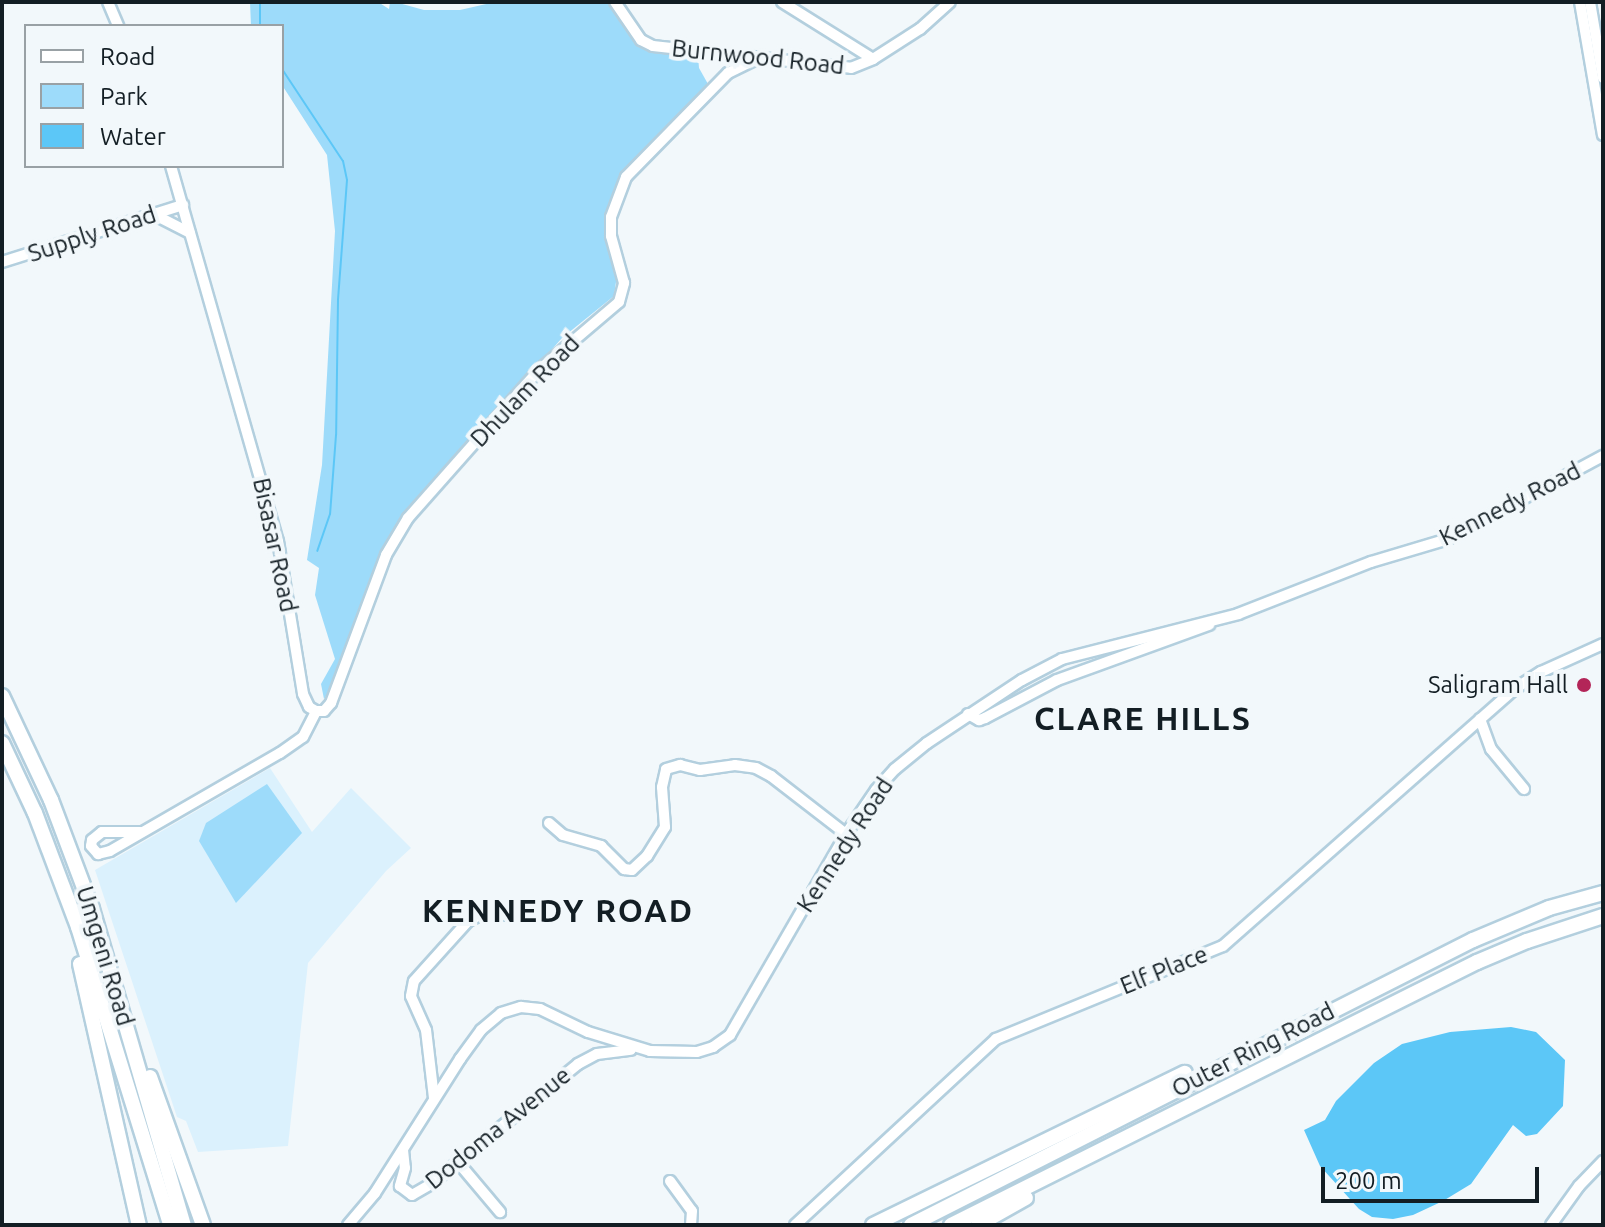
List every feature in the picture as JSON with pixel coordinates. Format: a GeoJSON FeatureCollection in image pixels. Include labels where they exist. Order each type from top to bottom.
{"type":"FeatureCollection","features":[{"type":"Feature","properties":{"kind":"highway","name":"Umgeni Road"},"geometry":{"type":"LineString","coordinates":[[2,696],[71,848],[184,1225]]}},
{"type":"Feature","properties":{"kind":"highway","name":"Umgeni Road"},"geometry":{"type":"LineString","coordinates":[[2,743],[28,798],[78,927],[170,1225]]}},
{"type":"Feature","properties":{"kind":"highway"},"geometry":{"type":"LineString","coordinates":[[28,798],[80,961],[139,1225]]}},
{"type":"Feature","properties":{"kind":"highway","name":"Outer Ring Road"},"geometry":{"type":"LineString","coordinates":[[911,1225],[1257,1047],[1514,921],[1603,893]]}},
{"type":"Feature","properties":{"kind":"highway","name":"Outer Ring Road"},"geometry":{"type":"LineString","coordinates":[[951,1225],[1477,962],[1539,936],[1603,916]]}},
{"type":"Feature","properties":{"kind":"highway"},"geometry":{"type":"LineString","coordinates":[[131,1042],[150,1077],[203,1225]]}},
{"type":"Feature","properties":{"kind":"highway"},"geometry":{"type":"LineString","coordinates":[[873,1225],[1219,1056],[1257,1047]]}},
{"type":"Feature","properties":{"kind":"highway"},"geometry":{"type":"LineString","coordinates":[[147,1149],[162,1225]]}},
{"type":"Feature","properties":{"kind":"highway"},"geometry":{"type":"LineString","coordinates":[[978,1225],[1026,1197],[1054,1174]]}},
{"type":"Feature","properties":{"kind":"street"},"geometry":{"type":"LineString","coordinates":[[108,2],[117,24]]}},
{"type":"Feature","properties":{"kind":"street","name":"Burnwood Road"},"geometry":{"type":"LineString","coordinates":[[615,2],[637,36],[648,45],[851,68],[873,59],[926,25],[950,2]]}},
{"type":"Feature","properties":{"kind":"street"},"geometry":{"type":"LineString","coordinates":[[782,2],[873,59]]}},
{"type":"Feature","properties":{"kind":"street"},"geometry":{"type":"LineString","coordinates":[[1580,2],[1600,78]]}},
{"type":"Feature","properties":{"kind":"street"},"geometry":{"type":"LineString","coordinates":[[1590,2],[1600,78],[1603,135]]}},
{"type":"Feature","properties":{"kind":"street","name":"Dhulam Road"},"geometry":{"type":"LineString","coordinates":[[316,711],[324,711],[331,703],[386,555],[408,518],[539,370],[619,302],[624,283],[611,236],[611,217],[626,177],[728,73],[759,58]]}},
{"type":"Feature","properties":{"kind":"street","name":"Bisasar Road"},"geometry":{"type":"LineString","coordinates":[[172,168],[278,541],[303,694],[309,707],[316,711]]}},
{"type":"Feature","properties":{"kind":"street","name":"Supply Road"},"geometry":{"type":"LineString","coordinates":[[2,262],[183,205]]}},
{"type":"Feature","properties":{"kind":"street"},"geometry":{"type":"LineString","coordinates":[[152,215],[171,221],[192,235]]}},
{"type":"Feature","properties":{"kind":"street","name":"Kennedy Road"},"geometry":{"type":"LineString","coordinates":[[348,1225],[369,1202],[481,1030],[511,1009],[540,1009],[636,1049],[697,1052],[730,1035],[846,834],[895,769],[968,714],[1062,659],[1258,608],[1371,562],[1469,530],[1603,456]]}},
{"type":"Feature","properties":{"kind":"street"},"geometry":{"type":"LineString","coordinates":[[968,714],[979,720],[985,718],[1057,680],[1176,640],[1215,620]]}},
{"type":"Feature","properties":{"kind":"street","name":"Elf Place"},"geometry":{"type":"LineString","coordinates":[[795,1225],[996,1039],[1223,946],[1480,719],[1541,672],[1603,644]]}},
{"type":"Feature","properties":{"kind":"street"},"geometry":{"type":"LineString","coordinates":[[140,832],[297,743],[307,732],[316,711]]}},
{"type":"Feature","properties":{"kind":"street"},"geometry":{"type":"LineString","coordinates":[[1480,719],[1489,746],[1524,789]]}},
{"type":"Feature","properties":{"kind":"street"},"geometry":{"type":"LineString","coordinates":[[549,823],[563,835],[604,847],[624,869],[632,870],[647,856],[665,827],[662,787],[666,769],[680,765],[700,770],[735,765],[756,768],[771,776],[846,834]]}},
{"type":"Feature","properties":{"kind":"street"},"geometry":{"type":"LineString","coordinates":[[434,1098],[426,1030],[411,996],[414,981],[474,917],[512,915]]}},
{"type":"Feature","properties":{"kind":"street","name":"Dodoma Avenue"},"geometry":{"type":"LineString","coordinates":[[403,1150],[405,1168],[400,1186],[409,1195],[422,1191],[578,1064],[597,1054],[636,1049]]}},
{"type":"Feature","properties":{"kind":"street"},"geometry":{"type":"LineString","coordinates":[[457,1161],[500,1212]]}},
{"type":"Feature","properties":{"kind":"street"},"geometry":{"type":"LineString","coordinates":[[1551,1225],[1596,1175],[1603,1161]]}},
{"type":"Feature","properties":{"kind":"street"},"geometry":{"type":"LineString","coordinates":[[670,1181],[690,1206],[691,1225]]}},
{"type":"Feature","properties":{"kind":"shaded area"},"geometry":{"type":"Polygon","coordinates":[[[270,768],[312,832],[351,788],[411,848],[386,871],[308,963],[288,1146],[198,1152],[186,1121],[177,1117],[95,870],[270,768]]]}},
{"type":"Feature","properties":{"kind":"green space"},"geometry":{"type":"Polygon","coordinates":[[[250,2],[378,2],[389,9],[390,2],[395,2],[424,10],[460,10],[495,2],[608,2],[639,42],[647,47],[698,56],[699,68],[708,84],[618,179],[607,208],[606,230],[617,275],[614,296],[562,338],[407,512],[334,685],[324,699],[321,684],[335,659],[315,595],[319,568],[307,560],[322,465],[335,231],[327,155],[284,88],[284,24],[251,24],[250,2]]]}},
{"type":"Feature","properties":{"kind":"green space"},"geometry":{"type":"Polygon","coordinates":[[[267,784],[302,833],[236,903],[199,841],[206,823],[267,784]]]}},
{"type":"Feature","properties":{"kind":"water"},"geometry":{"type":"Polygon","coordinates":[[[1511,1027],[1536,1032],[1565,1060],[1563,1106],[1537,1134],[1526,1136],[1513,1125],[1471,1184],[1443,1201],[1413,1215],[1393,1219],[1372,1217],[1359,1209],[1320,1166],[1304,1130],[1325,1120],[1336,1101],[1374,1063],[1402,1044],[1450,1032],[1511,1027]]]}},
{"type":"Feature","properties":{"kind":"waterway"},"geometry":{"type":"LineString","coordinates":[[260,2],[260,24]]}},
{"type":"Feature","properties":{"kind":"waterway"},"geometry":{"type":"LineString","coordinates":[[284,72],[343,161],[347,180],[338,300],[336,435],[330,514],[317,551]]}},
{"type":"Feature","properties":{"kind":"place","name":"Saligram Hall"},"geometry":{"type":"Point","coordinates":[1584,685]}},
{"type":"Feature","properties":{"kind":"district","name":"CLARE HILLS"},"geometry":{"type":"Point","coordinates":[1143,718]}},
{"type":"Feature","properties":{"kind":"district","name":"KENNEDY ROAD"},"geometry":{"type":"Point","coordinates":[558,910]}}]}
